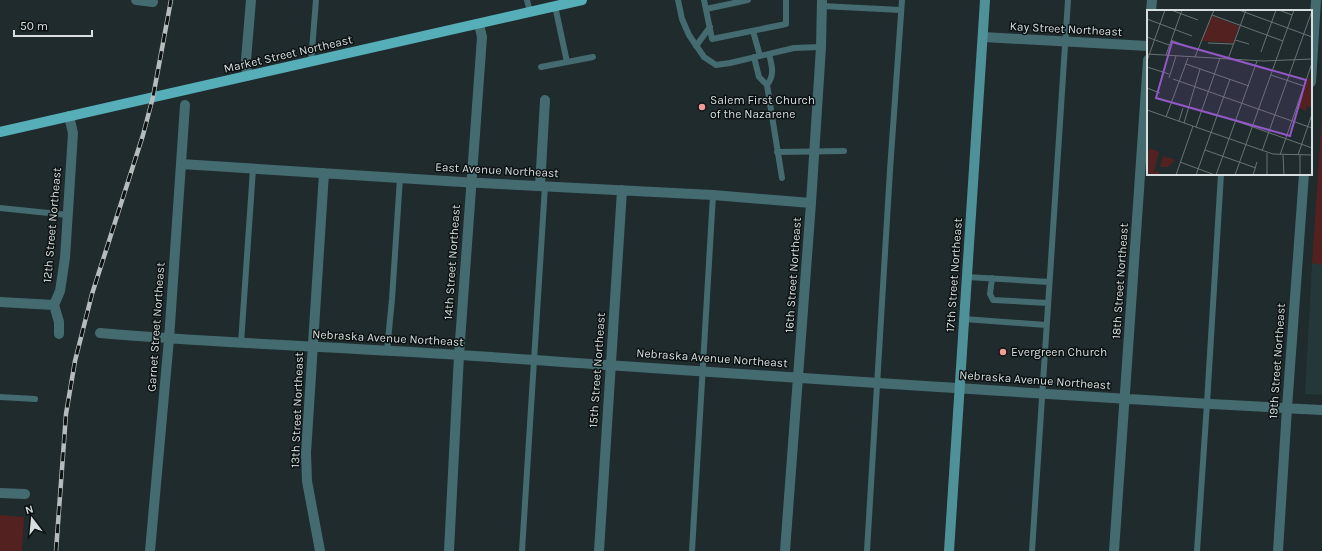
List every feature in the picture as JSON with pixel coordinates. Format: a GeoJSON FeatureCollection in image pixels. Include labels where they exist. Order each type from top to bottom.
{"type":"FeatureCollection","features":[{"type":"Feature","properties":{"kind":"main road","name":"Market Street Northeast"},"geometry":{"type":"LineString","coordinates":[[0,132],[479,24],[530,12],[554,3],[582,0]]}},
{"type":"Feature","properties":{"kind":"main road","name":"17th Street Northeast"},"geometry":{"type":"LineString","coordinates":[[949,551],[985,0]]}},
{"type":"Feature","properties":{"kind":"street"},"geometry":{"type":"LineString","coordinates":[[136,0],[153,2]]}},
{"type":"Feature","properties":{"kind":"street"},"geometry":{"type":"LineString","coordinates":[[248,76],[246,60],[251,0]]}},
{"type":"Feature","properties":{"kind":"street"},"geometry":{"type":"LineString","coordinates":[[1151,10],[1152,0]]}},
{"type":"Feature","properties":{"kind":"street"},"geometry":{"type":"LineString","coordinates":[[1312,59],[1316,0]]}},
{"type":"Feature","properties":{"kind":"street","name":"16th Street Northeast"},"geometry":{"type":"LineString","coordinates":[[785,551],[812,203],[822,3]]}},
{"type":"Feature","properties":{"kind":"street","name":"14th Street Northeast"},"geometry":{"type":"LineString","coordinates":[[449,551],[459,355],[482,37],[479,24]]}},
{"type":"Feature","properties":{"kind":"street","name":"Kay Street Northeast"},"geometry":{"type":"LineString","coordinates":[[983,37],[1147,46]]}},
{"type":"Feature","properties":{"kind":"street","name":"18th Street Northeast"},"geometry":{"type":"LineString","coordinates":[[1114,551],[1147,75]]}},
{"type":"Feature","properties":{"kind":"street"},"geometry":{"type":"LineString","coordinates":[[542,186],[545,100]]}},
{"type":"Feature","properties":{"kind":"street","name":"Garnet Street Northeast"},"geometry":{"type":"LineString","coordinates":[[150,551],[169,340],[185,105]]}},
{"type":"Feature","properties":{"kind":"street","name":"12th Street Northeast"},"geometry":{"type":"LineString","coordinates":[[54,305],[60,291],[63,274],[73,133],[70,116]]}},
{"type":"Feature","properties":{"kind":"street","name":"East Avenue Northeast"},"geometry":{"type":"LineString","coordinates":[[181,164],[400,178],[713,195],[812,203]]}},
{"type":"Feature","properties":{"kind":"street","name":"13th Street Northeast"},"geometry":{"type":"LineString","coordinates":[[320,551],[307,481],[306,453],[324,173]]}},
{"type":"Feature","properties":{"kind":"street","name":"19th Street Northeast"},"geometry":{"type":"LineString","coordinates":[[1278,551],[1304,175]]}},
{"type":"Feature","properties":{"kind":"street","name":"15th Street Northeast"},"geometry":{"type":"LineString","coordinates":[[599,551],[622,190]]}},
{"type":"Feature","properties":{"kind":"street"},"geometry":{"type":"LineString","coordinates":[[0,302],[54,305],[59,322],[59,334]]}},
{"type":"Feature","properties":{"kind":"street","name":"Nebraska Avenue Northeast"},"geometry":{"type":"LineString","coordinates":[[100,333],[169,340],[459,355],[1322,410]]}},
{"type":"Feature","properties":{"kind":"street"},"geometry":{"type":"LineString","coordinates":[[0,493],[25,494]]}},
{"type":"Feature","properties":{"kind":"lane"},"geometry":{"type":"LineString","coordinates":[[311,62],[316,0]]}},
{"type":"Feature","properties":{"kind":"lane"},"geometry":{"type":"LineString","coordinates":[[527,0],[530,12]]}},
{"type":"Feature","properties":{"kind":"lane"},"geometry":{"type":"LineString","coordinates":[[678,0],[682,20],[689,35],[704,57],[716,65],[794,48],[821,47]]}},
{"type":"Feature","properties":{"kind":"lane"},"geometry":{"type":"LineString","coordinates":[[704,0],[712,39],[786,24],[786,0]]}},
{"type":"Feature","properties":{"kind":"lane"},"geometry":{"type":"LineString","coordinates":[[706,9],[748,0]]}},
{"type":"Feature","properties":{"kind":"lane"},"geometry":{"type":"LineString","coordinates":[[867,551],[902,0]]}},
{"type":"Feature","properties":{"kind":"lane"},"geometry":{"type":"LineString","coordinates":[[1032,551],[1068,0]]}},
{"type":"Feature","properties":{"kind":"lane"},"geometry":{"type":"LineString","coordinates":[[554,3],[568,62]]}},
{"type":"Feature","properties":{"kind":"lane"},"geometry":{"type":"LineString","coordinates":[[822,3],[901,10]]}},
{"type":"Feature","properties":{"kind":"lane"},"geometry":{"type":"LineString","coordinates":[[696,46],[710,27]]}},
{"type":"Feature","properties":{"kind":"lane"},"geometry":{"type":"LineString","coordinates":[[753,31],[759,77],[767,85],[782,178]]}},
{"type":"Feature","properties":{"kind":"lane"},"geometry":{"type":"LineString","coordinates":[[767,85],[773,75],[773,68],[769,54]]}},
{"type":"Feature","properties":{"kind":"lane"},"geometry":{"type":"LineString","coordinates":[[541,67],[593,57]]}},
{"type":"Feature","properties":{"kind":"lane"},"geometry":{"type":"LineString","coordinates":[[777,152],[844,151]]}},
{"type":"Feature","properties":{"kind":"lane"},"geometry":{"type":"LineString","coordinates":[[241,343],[253,168]]}},
{"type":"Feature","properties":{"kind":"lane"},"geometry":{"type":"LineString","coordinates":[[1197,551],[1221,175]]}},
{"type":"Feature","properties":{"kind":"lane"},"geometry":{"type":"LineString","coordinates":[[387,351],[400,178]]}},
{"type":"Feature","properties":{"kind":"lane"},"geometry":{"type":"LineString","coordinates":[[522,551],[542,186]]}},
{"type":"Feature","properties":{"kind":"lane"},"geometry":{"type":"LineString","coordinates":[[692,551],[713,195]]}},
{"type":"Feature","properties":{"kind":"lane"},"geometry":{"type":"LineString","coordinates":[[0,208],[68,214]]}},
{"type":"Feature","properties":{"kind":"lane"},"geometry":{"type":"LineString","coordinates":[[967,277],[1049,282]]}},
{"type":"Feature","properties":{"kind":"lane"},"geometry":{"type":"LineString","coordinates":[[992,278],[990,294],[993,300],[1048,303]]}},
{"type":"Feature","properties":{"kind":"lane"},"geometry":{"type":"LineString","coordinates":[[964,319],[1046,325]]}},
{"type":"Feature","properties":{"kind":"lane"},"geometry":{"type":"LineString","coordinates":[[0,397],[35,399]]}},
{"type":"Feature","properties":{"kind":"shaded area"},"geometry":{"type":"Polygon","coordinates":[[[1322,115],[1322,265],[1312,263],[1322,115]]]}},
{"type":"Feature","properties":{"kind":"shaded area"},"geometry":{"type":"Polygon","coordinates":[[[1312,263],[1322,265],[1322,395],[1305,394],[1312,263]]]}},
{"type":"Feature","properties":{"kind":"shaded area"},"geometry":{"type":"Polygon","coordinates":[[[0,515],[24,517],[22,551],[0,551],[0,515]]]}},
{"type":"Feature","properties":{"kind":"railway"},"geometry":{"type":"LineString","coordinates":[[56,551],[66,414],[75,361],[92,294],[143,135],[153,97],[171,0]]}},
{"type":"Feature","properties":{"kind":"place","name":"Salem First Church of the Nazarene"},"geometry":{"type":"Point","coordinates":[702,107]}},
{"type":"Feature","properties":{"kind":"place","name":"Evergreen Church"},"geometry":{"type":"Point","coordinates":[1003,352]}}]}
